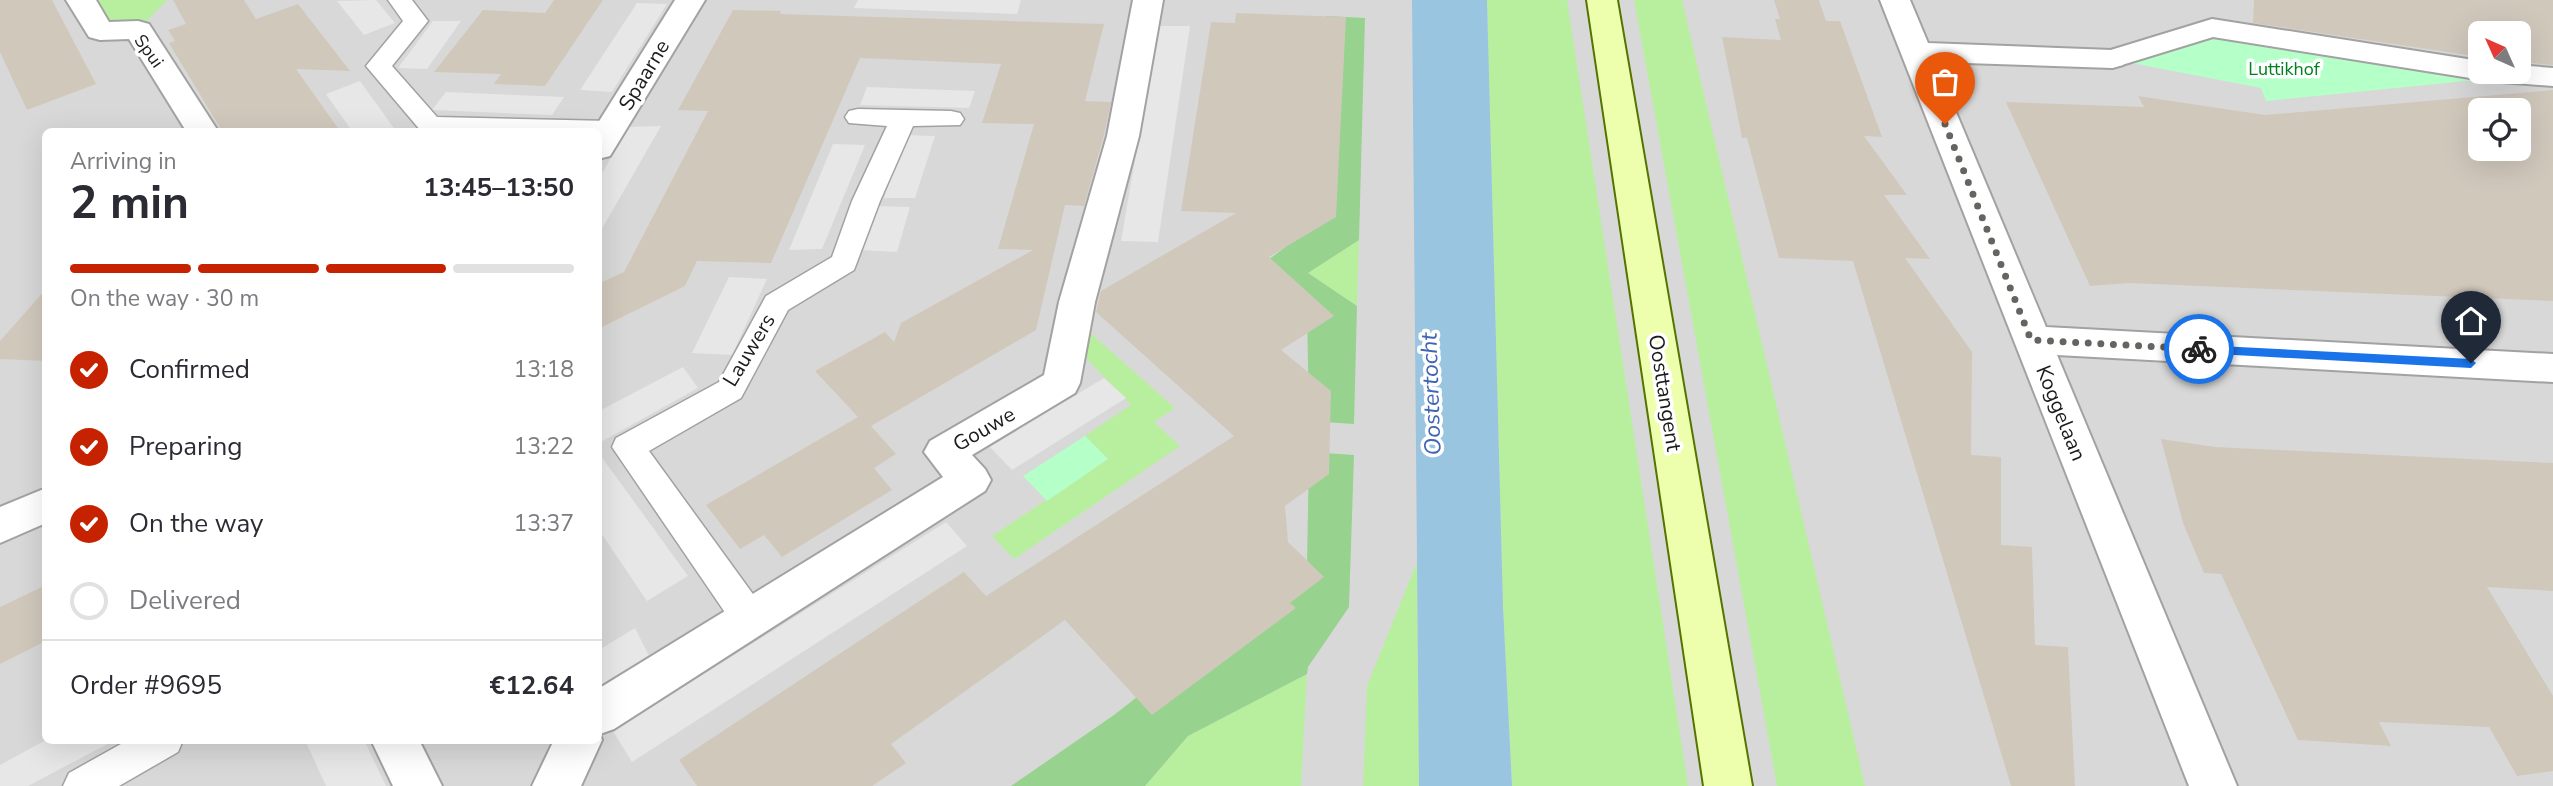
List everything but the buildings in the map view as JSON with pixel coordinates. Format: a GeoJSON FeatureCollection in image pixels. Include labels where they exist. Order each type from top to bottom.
{"type":"FeatureCollection","features":[{"type":"Feature","properties":{"kind":"main road","name":"Oosttangent"},"geometry":{"type":"LineString","coordinates":[[1602,0],[1728,786]]}},
{"type":"Feature","properties":{"kind":"street","name":"Spui"},"geometry":{"type":"LineString","coordinates":[[81,0],[100,31],[138,30],[200,128]]}},
{"type":"Feature","properties":{"kind":"street","name":"Spaarne"},"geometry":{"type":"LineString","coordinates":[[605,139],[690,0]]}},
{"type":"Feature","properties":{"kind":"street","name":"Gouwe"},"geometry":{"type":"LineString","coordinates":[[602,712],[971,480],[944,452],[1061,383],[1077,302],[1123,136],[1148,0]]}},
{"type":"Feature","properties":{"kind":"street","name":"Koggelaan"},"geometry":{"type":"LineString","coordinates":[[1895,0],[2213,786]]}},
{"type":"Feature","properties":{"kind":"street"},"geometry":{"type":"LineString","coordinates":[[1916,52],[2112,59],[2213,28],[2468,68]]}},
{"type":"Feature","properties":{"kind":"street"},"geometry":{"type":"LineString","coordinates":[[2531,76],[2553,77]]}},
{"type":"Feature","properties":{"kind":"street"},"geometry":{"type":"LineString","coordinates":[[2031,340],[2553,368]]}},
{"type":"Feature","properties":{"kind":"street"},"geometry":{"type":"LineString","coordinates":[[0,526],[42,506]]}},
{"type":"Feature","properties":{"kind":"street"},"geometry":{"type":"LineString","coordinates":[[396,744],[418,786]]}},
{"type":"Feature","properties":{"kind":"street"},"geometry":{"type":"LineString","coordinates":[[556,786],[577,744]]}},
{"type":"Feature","properties":{"kind":"lane"},"geometry":{"type":"LineString","coordinates":[[400,0],[416,22],[379,66],[429,125],[467,128]]}},
{"type":"Feature","properties":{"kind":"lane"},"geometry":{"type":"LineString","coordinates":[[858,117],[951,119]]}},
{"type":"Feature","properties":{"kind":"lane","name":"Lauwers"},"geometry":{"type":"LineString","coordinates":[[750,619],[628,447],[730,390],[777,303],[844,263],[866,201],[903,119]]}},
{"type":"Feature","properties":{"kind":"lane"},"geometry":{"type":"LineString","coordinates":[[83,786],[157,744]]}},
{"type":"Feature","properties":{"kind":"shaded area"},"geometry":{"type":"Polygon","coordinates":[[[0,0],[2553,0],[2553,786],[0,786],[0,0]]]}},
{"type":"Feature","properties":{"kind":"shaded area"},"geometry":{"type":"Polygon","coordinates":[[[376,0],[395,23],[364,35],[337,1],[376,0]]]}},
{"type":"Feature","properties":{"kind":"shaded area"},"geometry":{"type":"Polygon","coordinates":[[[858,0],[1021,0],[1017,14],[854,8],[858,0]]]}},
{"type":"Feature","properties":{"kind":"shaded area"},"geometry":{"type":"Polygon","coordinates":[[[637,3],[667,4],[612,92],[580,90],[637,3]]]}},
{"type":"Feature","properties":{"kind":"shaded area"},"geometry":{"type":"Polygon","coordinates":[[[433,21],[461,21],[427,69],[398,68],[433,21]]]}},
{"type":"Feature","properties":{"kind":"shaded area"},"geometry":{"type":"Polygon","coordinates":[[[1158,26],[1190,26],[1158,242],[1121,241],[1158,26]]]}},
{"type":"Feature","properties":{"kind":"shaded area"},"geometry":{"type":"Polygon","coordinates":[[[360,81],[394,128],[350,128],[326,94],[360,81]]]}},
{"type":"Feature","properties":{"kind":"shaded area"},"geometry":{"type":"Polygon","coordinates":[[[867,87],[975,91],[969,108],[860,105],[867,87]]]}},
{"type":"Feature","properties":{"kind":"shaded area"},"geometry":{"type":"Polygon","coordinates":[[[446,92],[564,97],[552,115],[432,110],[446,92]]]}},
{"type":"Feature","properties":{"kind":"shaded area"},"geometry":{"type":"Polygon","coordinates":[[[661,126],[602,229],[602,174],[628,127],[661,126]]]}},
{"type":"Feature","properties":{"kind":"shaded area"},"geometry":{"type":"Polygon","coordinates":[[[905,135],[935,136],[915,198],[884,198],[905,135]]]}},
{"type":"Feature","properties":{"kind":"shaded area"},"geometry":{"type":"Polygon","coordinates":[[[833,144],[865,145],[822,249],[789,250],[833,144]]]}},
{"type":"Feature","properties":{"kind":"shaded area"},"geometry":{"type":"Polygon","coordinates":[[[876,206],[910,207],[897,252],[860,250],[876,206]]]}},
{"type":"Feature","properties":{"kind":"shaded area"},"geometry":{"type":"Polygon","coordinates":[[[729,277],[767,279],[732,355],[692,353],[729,277]]]}},
{"type":"Feature","properties":{"kind":"shaded area"},"geometry":{"type":"Polygon","coordinates":[[[683,367],[698,388],[602,441],[602,409],[683,367]]]}},
{"type":"Feature","properties":{"kind":"shaded area"},"geometry":{"type":"Polygon","coordinates":[[[1104,378],[1126,398],[1012,470],[990,447],[1104,378]]]}},
{"type":"Feature","properties":{"kind":"shaded area"},"geometry":{"type":"Polygon","coordinates":[[[602,458],[688,576],[647,601],[602,534],[602,458]]]}},
{"type":"Feature","properties":{"kind":"shaded area"},"geometry":{"type":"Polygon","coordinates":[[[946,522],[967,546],[632,762],[613,731],[946,522]]]}},
{"type":"Feature","properties":{"kind":"shaded area"},"geometry":{"type":"Polygon","coordinates":[[[635,628],[649,656],[602,686],[602,648],[635,628]]]}},
{"type":"Feature","properties":{"kind":"shaded area"},"geometry":{"type":"Polygon","coordinates":[[[42,742],[107,744],[28,786],[0,786],[0,765],[42,742]]]}},
{"type":"Feature","properties":{"kind":"shaded area"},"geometry":{"type":"Polygon","coordinates":[[[307,744],[366,744],[386,786],[326,786],[307,744]]]}},
{"type":"Feature","properties":{"kind":"green space"},"geometry":{"type":"Polygon","coordinates":[[[81,0],[167,0],[138,30],[100,31],[81,0]]]}},
{"type":"Feature","properties":{"kind":"green space"},"geometry":{"type":"Polygon","coordinates":[[[1487,0],[1567,0],[1688,786],[1512,786],[1503,607],[1487,0]]]}},
{"type":"Feature","properties":{"kind":"green space"},"geometry":{"type":"Polygon","coordinates":[[[1634,0],[1682,0],[1865,786],[1777,786],[1634,0]]]}},
{"type":"Feature","properties":{"kind":"green space"},"geometry":{"type":"Polygon","coordinates":[[[1326,16],[1365,18],[1359,240],[1308,273],[1357,306],[1354,424],[1309,421],[1307,312],[1251,273],[1313,226],[1326,16]]]}},
{"type":"Feature","properties":{"kind":"green space","name":"Luttikhof"},"geometry":{"type":"Polygon","coordinates":[[[2212,28],[2468,70],[2468,81],[2266,101],[2261,88],[2111,59],[2212,28]]]}},
{"type":"Feature","properties":{"kind":"green space"},"geometry":{"type":"Polygon","coordinates":[[[1359,240],[1357,306],[1308,273],[1359,240]]]}},
{"type":"Feature","properties":{"kind":"green space"},"geometry":{"type":"Polygon","coordinates":[[[1087,330],[1175,408],[1154,422],[1180,446],[1014,559],[992,536],[1108,459],[1085,436],[1131,405],[1082,354],[1087,330]]]}},
{"type":"Feature","properties":{"kind":"green space"},"geometry":{"type":"Polygon","coordinates":[[[1085,436],[1108,459],[1047,501],[1023,476],[1085,436]]]}},
{"type":"Feature","properties":{"kind":"green space"},"geometry":{"type":"Polygon","coordinates":[[[1309,452],[1354,455],[1349,607],[1308,667],[1307,674],[1188,736],[1145,786],[1011,786],[1114,715],[1307,564],[1309,452]]]}},
{"type":"Feature","properties":{"kind":"green space"},"geometry":{"type":"Polygon","coordinates":[[[1417,562],[1419,786],[1363,786],[1367,686],[1417,562]]]}},
{"type":"Feature","properties":{"kind":"green space"},"geometry":{"type":"Polygon","coordinates":[[[1307,674],[1301,786],[1145,786],[1188,736],[1307,674]]]}},
{"type":"Feature","properties":{"kind":"water","name":"Oostertocht"},"geometry":{"type":"Polygon","coordinates":[[[1412,0],[1487,0],[1503,607],[1512,786],[1419,786],[1412,0]]]}},
{"type":"Feature","properties":{"kind":"way so far"},"geometry":{"type":"LineString","coordinates":[[1945,124],[2031,340],[2199,349]]}},
{"type":"Feature","properties":{"kind":"route"},"geometry":{"type":"LineString","coordinates":[[2199,349],[2471,363]]}}]}
